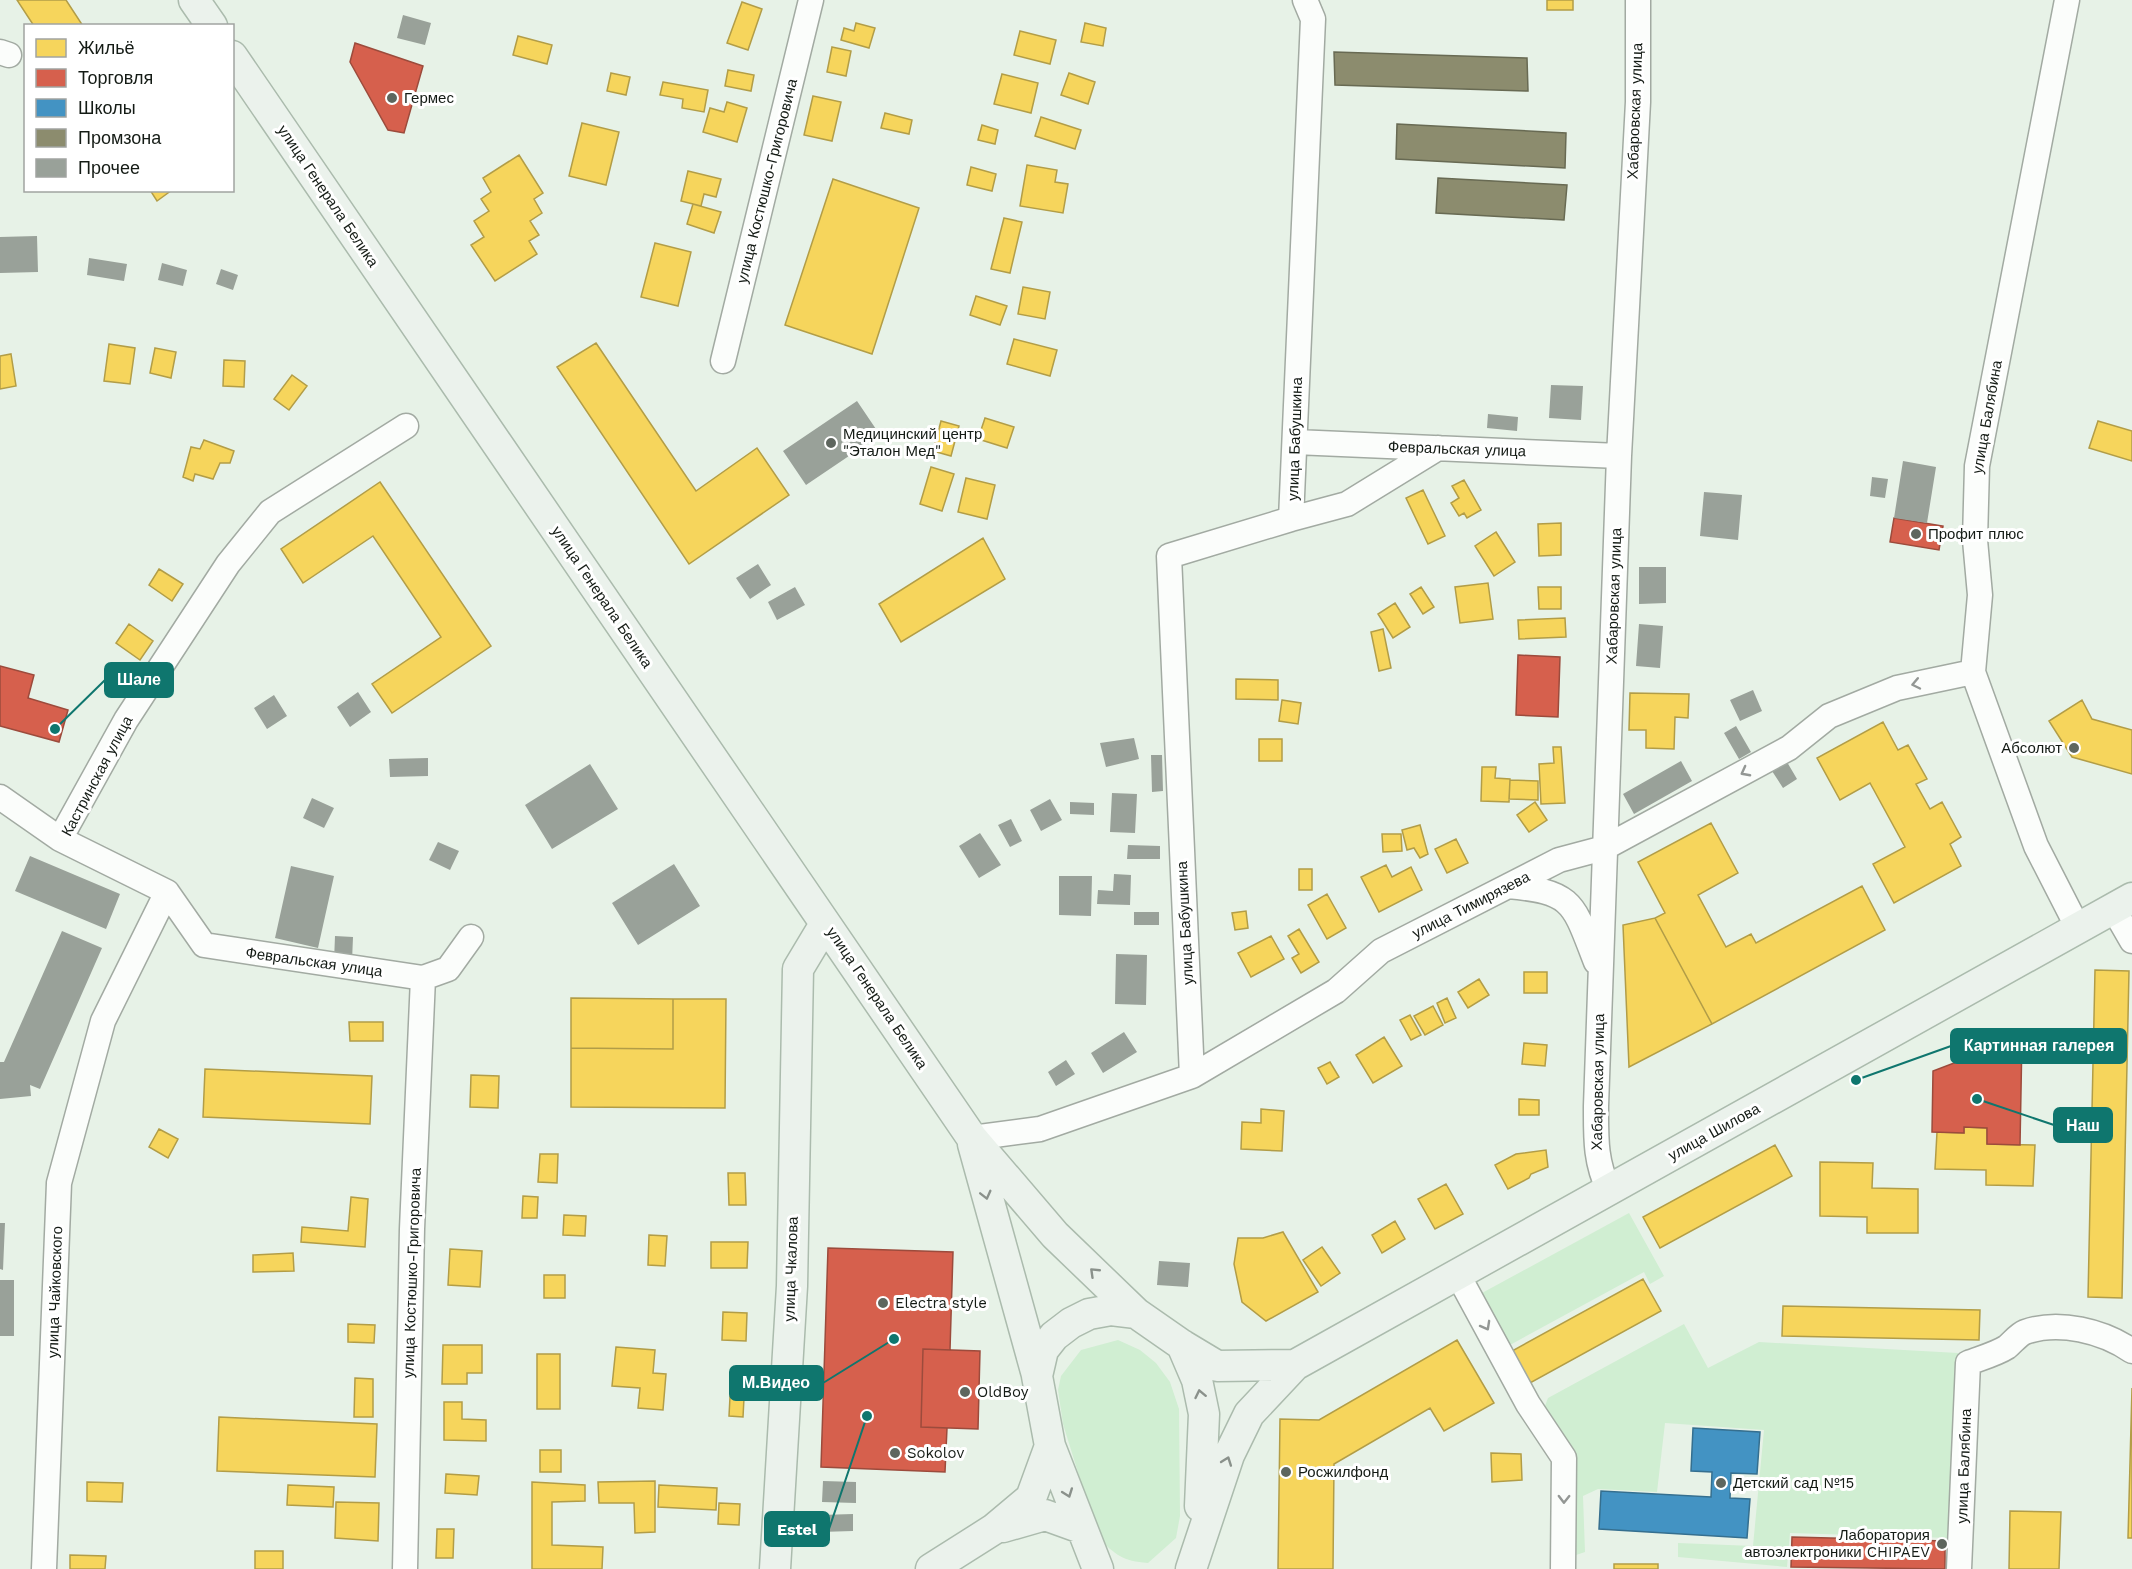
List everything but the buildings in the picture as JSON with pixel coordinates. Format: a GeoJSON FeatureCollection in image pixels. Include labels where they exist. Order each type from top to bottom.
{"type":"FeatureCollection","features":[{"type":"Feature","properties":{"kind":"main road"},"geometry":{"type":"LineString","coordinates":[[194,0],[211,24]]}},
{"type":"Feature","properties":{"kind":"main road","name":"улица Генерала Белика"},"geometry":{"type":"LineString","coordinates":[[234,59],[972,1138]]}},
{"type":"Feature","properties":{"kind":"main road","name":"улица Шилова"},"geometry":{"type":"LineString","coordinates":[[1295,1365],[2122,903]]}},
{"type":"Feature","properties":{"kind":"main road","name":"улица Чкалова"},"geometry":{"type":"LineString","coordinates":[[775,1569],[792,1286],[798,969],[825,924]]}},
{"type":"Feature","properties":{"kind":"main road"},"geometry":{"type":"LineString","coordinates":[[972,1138],[1055,1235],[1136,1313],[1182,1346],[1216,1366],[1295,1365]]}},
{"type":"Feature","properties":{"kind":"main road"},"geometry":{"type":"LineString","coordinates":[[972,1138],[1037,1376],[1050,1446],[1081,1528],[1103,1566]]}},
{"type":"Feature","properties":{"kind":"main road"},"geometry":{"type":"LineString","coordinates":[[1037,1376],[1043,1350],[1054,1336],[1071,1323],[1089,1314],[1111,1310],[1136,1313]]}},
{"type":"Feature","properties":{"kind":"main road"},"geometry":{"type":"LineString","coordinates":[[1182,1346],[1197,1380],[1204,1414],[1203,1479],[1193,1563]]}},
{"type":"Feature","properties":{"kind":"main road"},"geometry":{"type":"LineString","coordinates":[[1193,1563],[1228,1455],[1249,1414],[1295,1365]]}},
{"type":"Feature","properties":{"kind":"main road"},"geometry":{"type":"LineString","coordinates":[[931,1569],[994,1529],[1031,1498],[1050,1446]]}},
{"type":"Feature","properties":{"kind":"main road"},"geometry":{"type":"LineString","coordinates":[[994,1529],[1045,1515],[1081,1528]]}},
{"type":"Feature","properties":{"kind":"main road"},"geometry":{"type":"LineString","coordinates":[[1167,1569],[1193,1563]]}},
{"type":"Feature","properties":{"kind":"street","name":"улица Костюшко-Григоровича"},"geometry":{"type":"LineString","coordinates":[[723,361],[811,0]]}},
{"type":"Feature","properties":{"kind":"street","name":"улица Бабушкина"},"geometry":{"type":"LineString","coordinates":[[1192,1076],[1169,556],[1291,519],[1313,19],[1305,0]]}},
{"type":"Feature","properties":{"kind":"street","name":"Хабаровская улица"},"geometry":{"type":"LineString","coordinates":[[1609,1190],[1600,1171],[1596,1154],[1600,972],[1619,456],[1638,102],[1638,0]]}},
{"type":"Feature","properties":{"kind":"street","name":"улица Балябина"},"geometry":{"type":"LineString","coordinates":[[2067,0],[1977,466],[1975,540],[1980,595],[1973,672],[2036,846],[2078,928]]}},
{"type":"Feature","properties":{"kind":"street","name":"Кастринская улица"},"geometry":{"type":"LineString","coordinates":[[167,892],[60,839],[126,720],[228,564],[270,512],[406,426]]}},
{"type":"Feature","properties":{"kind":"street","name":"Февральская улица"},"geometry":{"type":"LineString","coordinates":[[1295,442],[1619,456]]}},
{"type":"Feature","properties":{"kind":"street"},"geometry":{"type":"LineString","coordinates":[[1291,519],[1347,504],[1438,448]]}},
{"type":"Feature","properties":{"kind":"street","name":"улица Тимирязева"},"geometry":{"type":"LineString","coordinates":[[972,1138],[1040,1129],[1192,1076],[1336,990],[1381,951],[1559,860],[1604,848],[1789,748],[1828,716],[1897,688],[1973,672]]}},
{"type":"Feature","properties":{"kind":"street"},"geometry":{"type":"LineString","coordinates":[[0,797],[60,839]]}},
{"type":"Feature","properties":{"kind":"street"},"geometry":{"type":"LineString","coordinates":[[1508,886],[1555,893],[1570,904],[1600,972]]}},
{"type":"Feature","properties":{"kind":"street","name":"Февральская улица"},"geometry":{"type":"LineString","coordinates":[[167,892],[204,945],[423,978]]}},
{"type":"Feature","properties":{"kind":"street","name":"улица Чайковского"},"geometry":{"type":"LineString","coordinates":[[44,1569],[59,1183],[103,1021],[167,892]]}},
{"type":"Feature","properties":{"kind":"street"},"geometry":{"type":"LineString","coordinates":[[2122,903],[2132,941]]}},
{"type":"Feature","properties":{"kind":"street"},"geometry":{"type":"LineString","coordinates":[[423,978],[448,969],[471,937]]}},
{"type":"Feature","properties":{"kind":"street","name":"улица Костюшко-Григоровича"},"geometry":{"type":"LineString","coordinates":[[405,1569],[412,1229],[423,978]]}},
{"type":"Feature","properties":{"kind":"street"},"geometry":{"type":"LineString","coordinates":[[1458,1275],[1528,1404],[1564,1458],[1563,1569]]}},
{"type":"Feature","properties":{"kind":"street","name":"улица Балябина"},"geometry":{"type":"LineString","coordinates":[[1959,1569],[1968,1363],[2006,1348],[2022,1333],[2043,1327],[2063,1326],[2085,1331],[2132,1351]]}},
{"type":"Feature","properties":{"kind":"green space"},"geometry":{"type":"Polygon","coordinates":[[[1629,1213],[1664,1276],[1650,1284],[1644,1272],[1510,1345],[1482,1293],[1629,1213]]]}},
{"type":"Feature","properties":{"kind":"green space"},"geometry":{"type":"Polygon","coordinates":[[[1684,1324],[1708,1368],[1759,1342],[1958,1353],[1950,1538],[1790,1533],[1787,1567],[1678,1557],[1678,1543],[1753,1546],[1764,1430],[1665,1423],[1657,1492],[1598,1489],[1583,1496],[1585,1552],[1570,1557],[1551,1418],[1545,1406],[1548,1398],[1684,1324]]]}},
{"type":"Feature","properties":{"kind":"green space"},"geometry":{"type":"Polygon","coordinates":[[[1118,1340],[1140,1350],[1156,1363],[1170,1382],[1179,1409],[1180,1516],[1176,1538],[1148,1563],[1132,1561],[1120,1556],[1098,1537],[1063,1424],[1058,1390],[1061,1376],[1081,1350],[1118,1340]]]}},
{"type":"Feature","properties":{"kind":"place","name":"Гермес"},"geometry":{"type":"Point","coordinates":[392,98]}},
{"type":"Feature","properties":{"kind":"place","name":"Медицинский центр \"Эталон Мед\""},"geometry":{"type":"Point","coordinates":[831,443]}},
{"type":"Feature","properties":{"kind":"place","name":"Профит плюс"},"geometry":{"type":"Point","coordinates":[1916,534]}},
{"type":"Feature","properties":{"kind":"place","name":"Шале"},"geometry":{"type":"Point","coordinates":[55,729]}},
{"type":"Feature","properties":{"kind":"place","name":"Абсолют"},"geometry":{"type":"Point","coordinates":[2074,748]}},
{"type":"Feature","properties":{"kind":"place","name":"Картинная галерея"},"geometry":{"type":"Point","coordinates":[1856,1080]}},
{"type":"Feature","properties":{"kind":"place","name":"Наш"},"geometry":{"type":"Point","coordinates":[1977,1099]}},
{"type":"Feature","properties":{"kind":"place","name":"Electra style"},"geometry":{"type":"Point","coordinates":[883,1303]}},
{"type":"Feature","properties":{"kind":"place","name":"М.Видео"},"geometry":{"type":"Point","coordinates":[894,1339]}},
{"type":"Feature","properties":{"kind":"place","name":"OldBoy"},"geometry":{"type":"Point","coordinates":[965,1392]}},
{"type":"Feature","properties":{"kind":"place","name":"Estel"},"geometry":{"type":"Point","coordinates":[867,1416]}},
{"type":"Feature","properties":{"kind":"place","name":"Sokolov"},"geometry":{"type":"Point","coordinates":[895,1453]}},
{"type":"Feature","properties":{"kind":"place","name":"Росжилфонд"},"geometry":{"type":"Point","coordinates":[1286,1472]}},
{"type":"Feature","properties":{"kind":"place","name":"Детский сад №15"},"geometry":{"type":"Point","coordinates":[1721,1483]}},
{"type":"Feature","properties":{"kind":"place","name":"Лаборатория автоэлектроники CHIPAEV"},"geometry":{"type":"Point","coordinates":[1942,1544]}}]}
